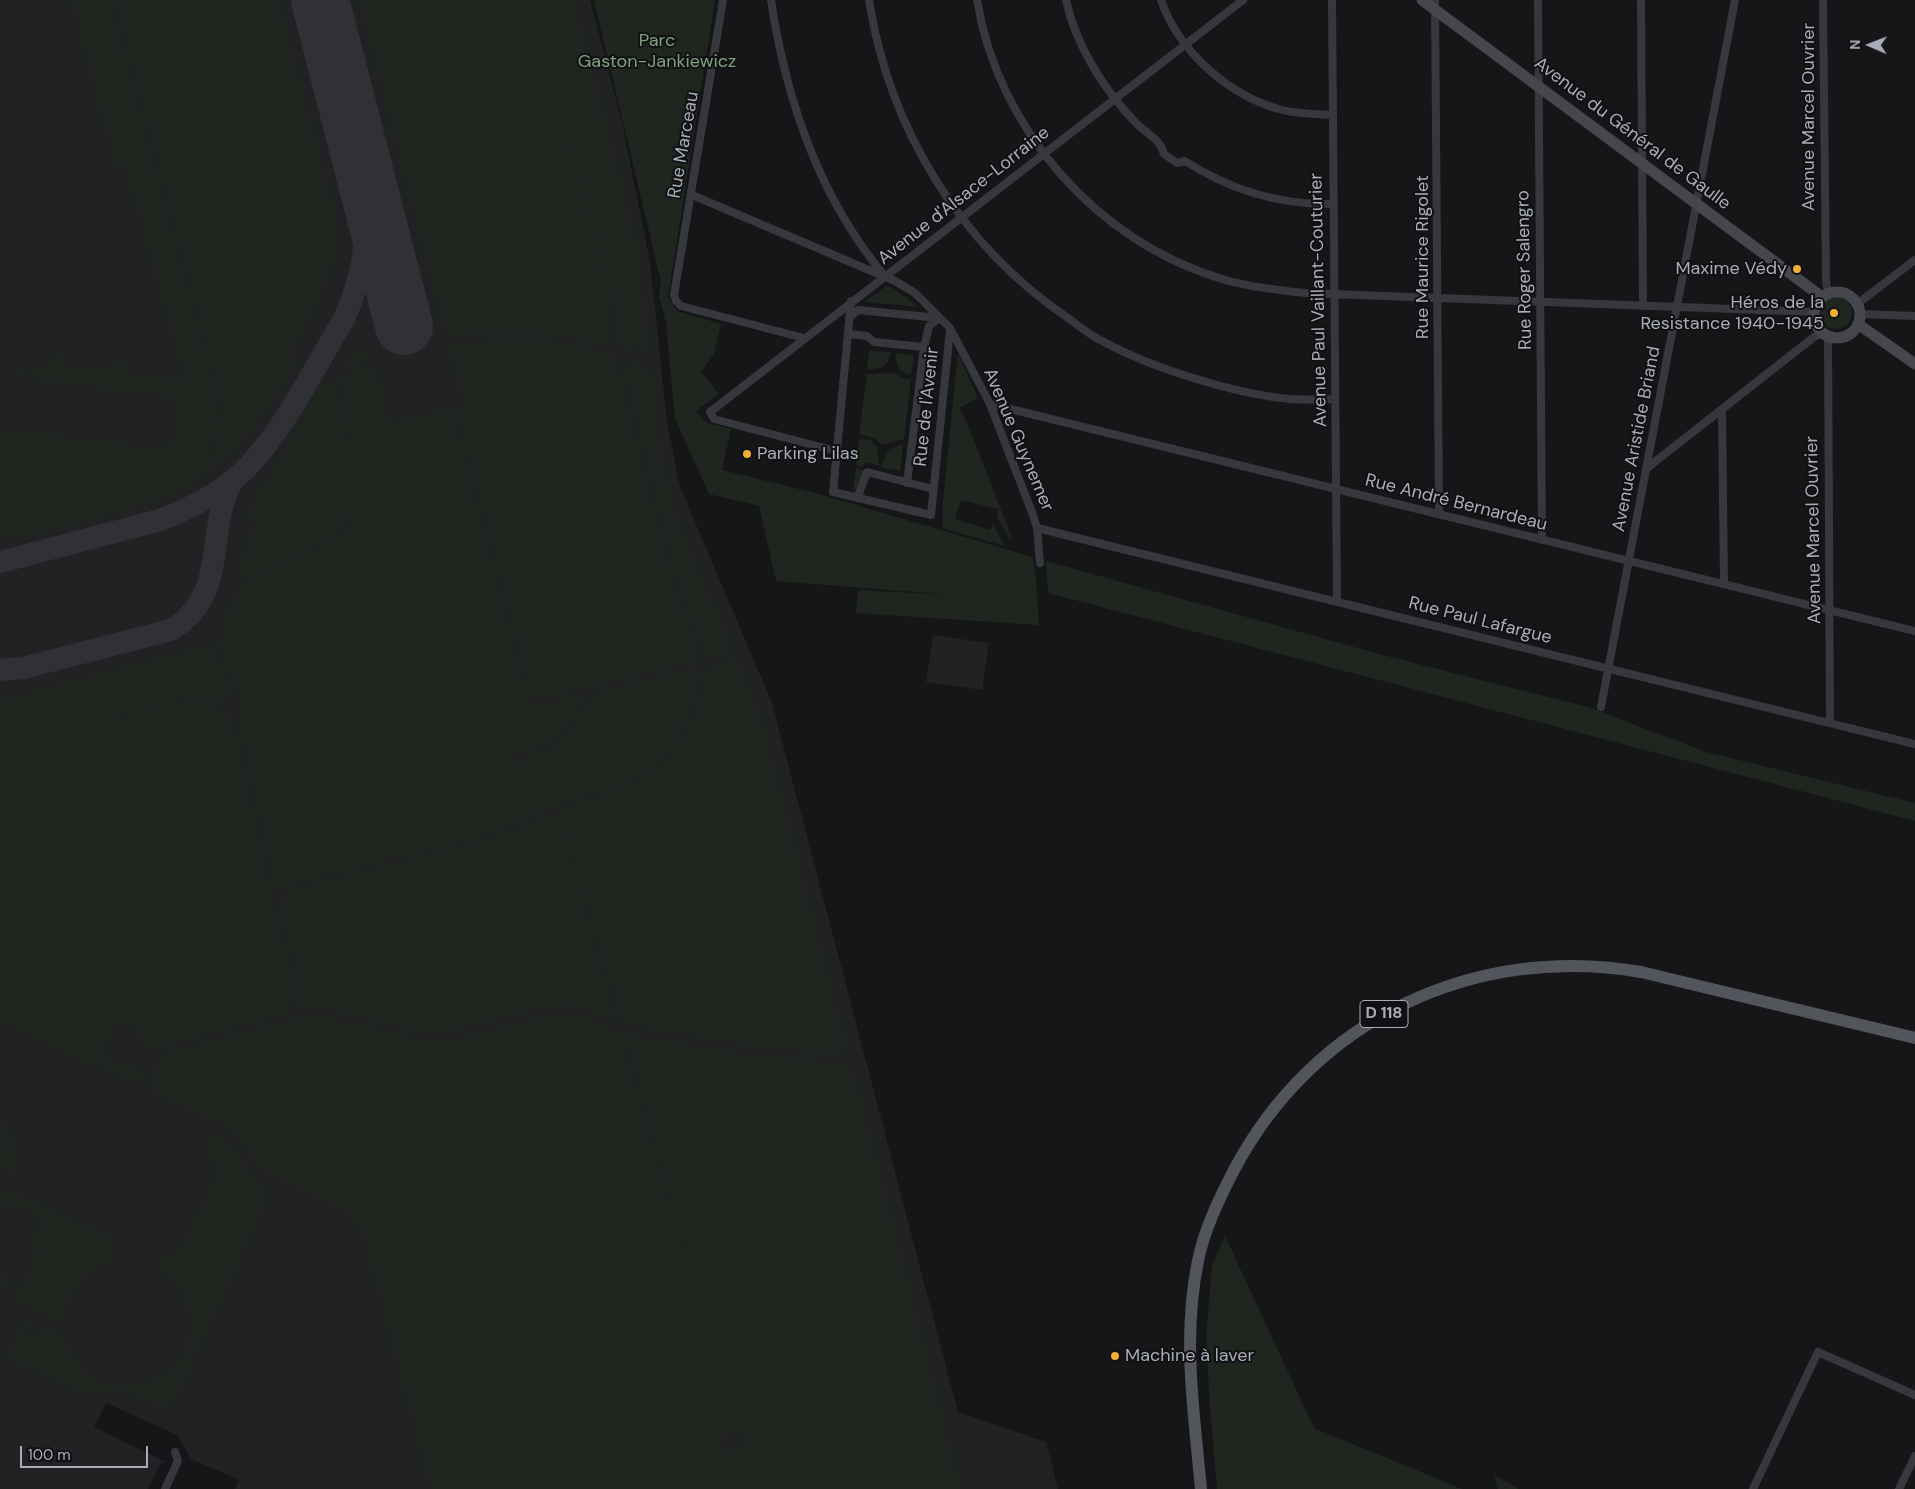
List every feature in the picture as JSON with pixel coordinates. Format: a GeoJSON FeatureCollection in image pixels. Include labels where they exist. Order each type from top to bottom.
{"type":"FeatureCollection","features":[{"type":"Feature","properties":{"kind":"main road","name":"D 118"},"geometry":{"type":"LineString","coordinates":[[1201,1489],[1190,1377],[1188,1322],[1198,1260],[1208,1226],[1221,1195],[1251,1137],[1274,1107],[1309,1069],[1356,1031],[1414,998],[1449,985],[1529,967],[1567,965],[1617,968],[1642,972],[1915,1038]]}},
{"type":"Feature","properties":{"kind":"street","name":"Rue Marceau"},"geometry":{"type":"LineString","coordinates":[[723,0],[674,295],[676,302],[682,306],[804,338]]}},
{"type":"Feature","properties":{"kind":"street"},"geometry":{"type":"LineString","coordinates":[[770,0],[777,46],[792,102],[812,158],[843,219],[860,246],[884,275]]}},
{"type":"Feature","properties":{"kind":"street"},"geometry":{"type":"LineString","coordinates":[[869,0],[874,34],[892,95],[919,154],[960,217],[1004,267],[1049,305],[1104,343],[1160,368],[1222,388],[1290,399],[1335,399]]}},
{"type":"Feature","properties":{"kind":"street"},"geometry":{"type":"LineString","coordinates":[[976,0],[990,54],[1006,93],[1044,153],[1088,203],[1135,239],[1178,261],[1222,279],[1271,289],[1334,295],[1814,312]]}},
{"type":"Feature","properties":{"kind":"street"},"geometry":{"type":"LineString","coordinates":[[1066,0],[1086,54],[1115,98],[1137,124],[1162,146],[1164,154],[1177,163],[1184,161],[1228,185],[1264,196],[1302,203],[1333,204]]}},
{"type":"Feature","properties":{"kind":"street"},"geometry":{"type":"LineString","coordinates":[[1161,0],[1186,44],[1210,70],[1256,100],[1283,110],[1332,115]]}},
{"type":"Feature","properties":{"kind":"street","name":"Avenue d'Alsace-Lorraine"},"geometry":{"type":"LineString","coordinates":[[836,451],[714,418],[710,412],[884,275],[1243,0]]}},
{"type":"Feature","properties":{"kind":"street","name":"Avenue Paul Vaillant-Couturier"},"geometry":{"type":"LineString","coordinates":[[1332,0],[1337,601]]}},
{"type":"Feature","properties":{"kind":"street","name":"Avenue du Général de Gaulle"},"geometry":{"type":"LineString","coordinates":[[1422,0],[1435,5],[1538,86],[1696,203],[1825,295]]}},
{"type":"Feature","properties":{"kind":"street","name":"Rue Roger Salengro"},"geometry":{"type":"LineString","coordinates":[[1538,0],[1542,540]]}},
{"type":"Feature","properties":{"kind":"street"},"geometry":{"type":"LineString","coordinates":[[1640,0],[1643,306]]}},
{"type":"Feature","properties":{"kind":"street","name":"Avenue Aristide Briand"},"geometry":{"type":"LineString","coordinates":[[1601,708],[1735,0]]}},
{"type":"Feature","properties":{"kind":"street","name":"Avenue Marcel Ouvrier"},"geometry":{"type":"LineString","coordinates":[[1823,0],[1825,295]]}},
{"type":"Feature","properties":{"kind":"street","name":"Rue Maurice Rigolet"},"geometry":{"type":"LineString","coordinates":[[1435,5],[1439,514]]}},
{"type":"Feature","properties":{"kind":"street","name":"Avenue Guynemer"},"geometry":{"type":"LineString","coordinates":[[692,195],[884,275],[915,292],[950,328],[990,404],[1037,528],[1040,563]]}},
{"type":"Feature","properties":{"kind":"street"},"geometry":{"type":"LineString","coordinates":[[1647,468],[1814,337],[1825,335],[1835,338],[1848,335],[1858,314],[1915,260]]}},
{"type":"Feature","properties":{"kind":"street"},"geometry":{"type":"LineString","coordinates":[[1825,335],[1816,324],[1814,312],[1825,295],[1842,292],[1848,295],[1858,314],[1915,364]]}},
{"type":"Feature","properties":{"kind":"street","name":"Rue de l'Avenir"},"geometry":{"type":"LineString","coordinates":[[851,301],[833,492],[858,496],[931,515],[950,328]]}},
{"type":"Feature","properties":{"kind":"street"},"geometry":{"type":"LineString","coordinates":[[850,317],[858,310],[939,318]]}},
{"type":"Feature","properties":{"kind":"street"},"geometry":{"type":"LineString","coordinates":[[1858,314],[1915,316]]}},
{"type":"Feature","properties":{"kind":"street","name":"Rue de l'Avenir"},"geometry":{"type":"LineString","coordinates":[[907,483],[924,347],[929,326],[939,318]]}},
{"type":"Feature","properties":{"kind":"street","name":"Rue de l'Avenir"},"geometry":{"type":"LineString","coordinates":[[849,334],[867,336],[874,342],[924,347]]}},
{"type":"Feature","properties":{"kind":"street","name":"Avenue Marcel Ouvrier"},"geometry":{"type":"LineString","coordinates":[[1825,335],[1830,723]]}},
{"type":"Feature","properties":{"kind":"street","name":"Rue André Bernardeau"},"geometry":{"type":"LineString","coordinates":[[990,404],[1915,631]]}},
{"type":"Feature","properties":{"kind":"street"},"geometry":{"type":"LineString","coordinates":[[1722,411],[1724,584]]}},
{"type":"Feature","properties":{"kind":"street","name":"Rue de l'Avenir"},"geometry":{"type":"LineString","coordinates":[[858,496],[867,472],[934,489]]}},
{"type":"Feature","properties":{"kind":"street","name":"Rue Paul Lafargue"},"geometry":{"type":"LineString","coordinates":[[1037,528],[1915,744]]}},
{"type":"Feature","properties":{"kind":"street"},"geometry":{"type":"LineString","coordinates":[[1753,1489],[1818,1352],[1915,1395]]}},
{"type":"Feature","properties":{"kind":"street"},"geometry":{"type":"LineString","coordinates":[[165,1489],[178,1461],[175,1452]]}},
{"type":"Feature","properties":{"kind":"street"},"geometry":{"type":"LineString","coordinates":[[1899,1489],[1915,1456]]}},
{"type":"Feature","properties":{"kind":"shaded area"},"geometry":{"type":"Polygon","coordinates":[[[0,0],[590,0],[622,123],[650,262],[667,421],[679,484],[772,703],[958,1412],[1046,1442],[1058,1489],[235,1489],[239,1480],[191,1459],[177,1435],[106,1403],[94,1427],[166,1462],[160,1464],[148,1489],[0,1489],[0,0]]]}},
{"type":"Feature","properties":{"kind":"shaded area"},"geometry":{"type":"Polygon","coordinates":[[[933,635],[989,643],[982,690],[926,682],[933,635]]]}},
{"type":"Feature","properties":{"kind":"green space"},"geometry":{"type":"Polygon","coordinates":[[[72,0],[110,0],[213,383],[217,413],[204,476],[168,496],[134,508],[31,536],[0,540],[0,428],[159,448],[174,440],[179,398],[0,375],[0,372],[22,373],[42,368],[53,358],[61,344],[67,368],[84,371],[128,360],[132,375],[186,380],[125,167],[116,168],[72,0]]]}},
{"type":"Feature","properties":{"kind":"green space"},"geometry":{"type":"Polygon","coordinates":[[[115,0],[279,0],[336,218],[334,255],[329,273],[316,307],[290,356],[299,361],[269,407],[236,448],[209,473],[222,403],[115,0]]]}},
{"type":"Feature","properties":{"kind":"green space"},"geometry":{"type":"Polygon","coordinates":[[[359,0],[533,0],[606,281],[611,346],[564,337],[517,333],[485,333],[446,337],[359,0]]]}},
{"type":"Feature","properties":{"kind":"green space"},"geometry":{"type":"Polygon","coordinates":[[[536,0],[574,0],[637,245],[651,357],[636,352],[637,346],[632,344],[630,349],[623,349],[616,340],[611,286],[536,0]]]}},
{"type":"Feature","properties":{"kind":"green space","name":"Parc Gaston-Jankiewicz"},"geometry":{"type":"Polygon","coordinates":[[[594,0],[715,0],[668,297],[677,311],[721,324],[714,354],[701,372],[719,394],[696,411],[707,423],[731,429],[722,470],[819,494],[1032,557],[1036,577],[1039,625],[856,613],[858,590],[953,595],[776,581],[759,506],[709,494],[675,419],[666,323],[659,296],[661,282],[594,0]]]}},
{"type":"Feature","properties":{"kind":"green space"},"geometry":{"type":"Polygon","coordinates":[[[886,286],[891,287],[919,307],[865,302],[886,286]]]}},
{"type":"Feature","properties":{"kind":"green space"},"geometry":{"type":"Polygon","coordinates":[[[1836,297],[1848,301],[1852,313],[1848,325],[1836,329],[1824,325],[1820,313],[1824,301],[1836,297]]]}},
{"type":"Feature","properties":{"kind":"green space"},"geometry":{"type":"Polygon","coordinates":[[[536,338],[590,347],[614,354],[672,579],[700,655],[698,661],[537,700],[531,694],[457,412],[457,406],[464,404],[448,342],[536,338]]]}},
{"type":"Feature","properties":{"kind":"green space"},"geometry":{"type":"Polygon","coordinates":[[[371,349],[373,357],[342,370],[352,353],[371,349]]]}},
{"type":"Feature","properties":{"kind":"green space"},"geometry":{"type":"Polygon","coordinates":[[[869,351],[891,352],[886,364],[880,368],[867,369],[869,351]]]}},
{"type":"Feature","properties":{"kind":"green space"},"geometry":{"type":"Polygon","coordinates":[[[896,353],[914,355],[911,375],[901,371],[896,353]]]}},
{"type":"Feature","properties":{"kind":"green space"},"geometry":{"type":"Polygon","coordinates":[[[958,353],[978,398],[959,408],[966,420],[1012,538],[1010,539],[997,517],[998,509],[961,500],[955,519],[990,530],[993,524],[1005,546],[942,528],[943,500],[958,353]]]}},
{"type":"Feature","properties":{"kind":"green space"},"geometry":{"type":"Polygon","coordinates":[[[374,362],[390,423],[452,408],[509,627],[508,637],[511,648],[515,651],[530,703],[539,705],[590,692],[556,739],[549,745],[506,756],[509,767],[521,762],[520,757],[557,746],[599,690],[694,667],[701,671],[695,700],[676,742],[663,758],[637,777],[622,784],[551,807],[503,830],[409,855],[389,857],[380,862],[292,884],[282,891],[278,898],[238,718],[240,719],[244,711],[218,644],[236,588],[321,548],[342,533],[351,522],[355,494],[355,458],[339,377],[374,362]]]}},
{"type":"Feature","properties":{"kind":"green space"},"geometry":{"type":"Polygon","coordinates":[[[639,362],[651,368],[660,442],[668,486],[689,547],[732,645],[727,655],[713,658],[704,653],[675,575],[625,374],[628,365],[639,362]]]}},
{"type":"Feature","properties":{"kind":"green space"},"geometry":{"type":"Polygon","coordinates":[[[894,373],[902,378],[911,380],[904,439],[882,445],[875,439],[859,434],[867,374],[894,373]]]}},
{"type":"Feature","properties":{"kind":"green space"},"geometry":{"type":"Polygon","coordinates":[[[333,383],[336,387],[348,438],[353,478],[349,513],[343,526],[327,540],[253,577],[239,581],[238,577],[254,520],[245,516],[321,386],[333,383]]]}},
{"type":"Feature","properties":{"kind":"green space"},"geometry":{"type":"Polygon","coordinates":[[[859,439],[870,440],[877,447],[879,466],[865,462],[863,467],[856,465],[859,439]]]}},
{"type":"Feature","properties":{"kind":"green space"},"geometry":{"type":"Polygon","coordinates":[[[903,445],[900,471],[881,467],[889,452],[895,447],[903,445]]]}},
{"type":"Feature","properties":{"kind":"green space"},"geometry":{"type":"Polygon","coordinates":[[[856,468],[863,470],[859,485],[853,491],[856,468]]]}},
{"type":"Feature","properties":{"kind":"green space"},"geometry":{"type":"Polygon","coordinates":[[[1046,561],[1379,654],[1591,708],[1706,752],[1915,803],[1915,821],[1048,593],[1046,561]]]}},
{"type":"Feature","properties":{"kind":"green space"},"geometry":{"type":"Polygon","coordinates":[[[213,644],[231,690],[229,696],[224,700],[180,699],[117,717],[120,725],[125,724],[123,718],[164,705],[190,702],[217,708],[231,715],[277,918],[295,982],[292,1004],[282,1015],[148,1050],[142,1048],[134,1021],[108,1028],[111,1040],[104,1043],[109,1062],[107,1062],[112,1066],[131,1063],[140,1067],[142,1074],[139,1082],[133,1080],[132,1083],[0,1022],[0,700],[213,644]]]}},
{"type":"Feature","properties":{"kind":"green space"},"geometry":{"type":"Polygon","coordinates":[[[731,659],[740,663],[766,736],[845,1040],[842,1052],[836,1054],[774,1050],[621,1023],[611,988],[616,986],[615,982],[610,983],[600,951],[606,949],[604,945],[599,947],[589,914],[595,912],[593,905],[588,910],[561,816],[560,809],[634,783],[667,759],[684,738],[692,722],[706,673],[715,664],[731,659]]]}},
{"type":"Feature","properties":{"kind":"green space"},"geometry":{"type":"Polygon","coordinates":[[[553,812],[558,817],[615,1022],[578,1007],[565,1004],[436,1034],[416,1031],[322,1008],[294,1010],[298,1000],[299,988],[294,962],[280,913],[282,901],[290,890],[392,863],[401,865],[410,859],[515,830],[553,812]]]}},
{"type":"Feature","properties":{"kind":"green space"},"geometry":{"type":"Polygon","coordinates":[[[562,1012],[578,1015],[619,1031],[734,1427],[722,1440],[722,1447],[727,1453],[737,1453],[741,1450],[743,1441],[737,1429],[624,1033],[760,1056],[842,1062],[854,1072],[961,1489],[431,1489],[360,1224],[344,1210],[261,1170],[239,1137],[226,1126],[151,1092],[152,1089],[147,1086],[157,1061],[167,1052],[293,1018],[312,1016],[332,1018],[431,1041],[456,1038],[562,1012]]]}},
{"type":"Feature","properties":{"kind":"green space"},"geometry":{"type":"Polygon","coordinates":[[[0,1121],[8,1124],[18,1163],[8,1185],[5,1184],[9,1169],[0,1166],[0,1154],[5,1149],[0,1146],[0,1121]]]}},
{"type":"Feature","properties":{"kind":"green space"},"geometry":{"type":"Polygon","coordinates":[[[215,1133],[229,1144],[264,1185],[266,1203],[174,1402],[163,1407],[118,1391],[89,1394],[5,1358],[25,1316],[32,1319],[25,1334],[38,1339],[44,1325],[64,1334],[76,1361],[95,1378],[118,1386],[141,1384],[162,1375],[179,1359],[189,1338],[188,1311],[184,1297],[176,1285],[167,1275],[155,1267],[159,1257],[179,1252],[213,1182],[214,1169],[219,1168],[204,1144],[209,1135],[212,1136],[215,1133]]]}},
{"type":"Feature","properties":{"kind":"green space"},"geometry":{"type":"Polygon","coordinates":[[[2,1187],[114,1238],[112,1246],[113,1261],[93,1271],[78,1284],[68,1301],[64,1323],[14,1300],[35,1258],[36,1250],[29,1243],[41,1218],[5,1202],[0,1212],[0,1192],[2,1187]]]}},
{"type":"Feature","properties":{"kind":"green space"},"geometry":{"type":"Polygon","coordinates":[[[1225,1236],[1314,1428],[1462,1489],[1217,1489],[1206,1338],[1212,1265],[1225,1236]]]}},
{"type":"Feature","properties":{"kind":"green space"},"geometry":{"type":"Polygon","coordinates":[[[0,1272],[11,1279],[5,1290],[0,1287],[0,1272]]]}},
{"type":"Feature","properties":{"kind":"green space"},"geometry":{"type":"Polygon","coordinates":[[[1494,1475],[1519,1489],[1498,1489],[1494,1475]]]}},
{"type":"Feature","properties":{"kind":"taxiway"},"geometry":{"type":"LineString","coordinates":[[0,562],[160,520],[206,499],[231,482],[248,467],[264,448],[294,405],[345,317],[358,281],[365,245],[367,208],[364,170]]}},
{"type":"Feature","properties":{"kind":"taxiway"},"geometry":{"type":"LineString","coordinates":[[0,670],[23,668],[171,630],[189,615],[201,599],[209,581],[219,522],[224,501],[232,481]]}},
{"type":"Feature","properties":{"kind":"runway"},"geometry":{"type":"LineString","coordinates":[[320,0],[404,326]]}},
{"type":"Feature","properties":{"kind":"place","name":"Maxime Védy"},"geometry":{"type":"Point","coordinates":[1797,269]}},
{"type":"Feature","properties":{"kind":"place","name":"Héros de la Resistance 1940-1945"},"geometry":{"type":"Point","coordinates":[1834,313]}},
{"type":"Feature","properties":{"kind":"place","name":"Parking Lilas"},"geometry":{"type":"Point","coordinates":[747,454]}},
{"type":"Feature","properties":{"kind":"place","name":"Machine à laver"},"geometry":{"type":"Point","coordinates":[1115,1356]}}]}
